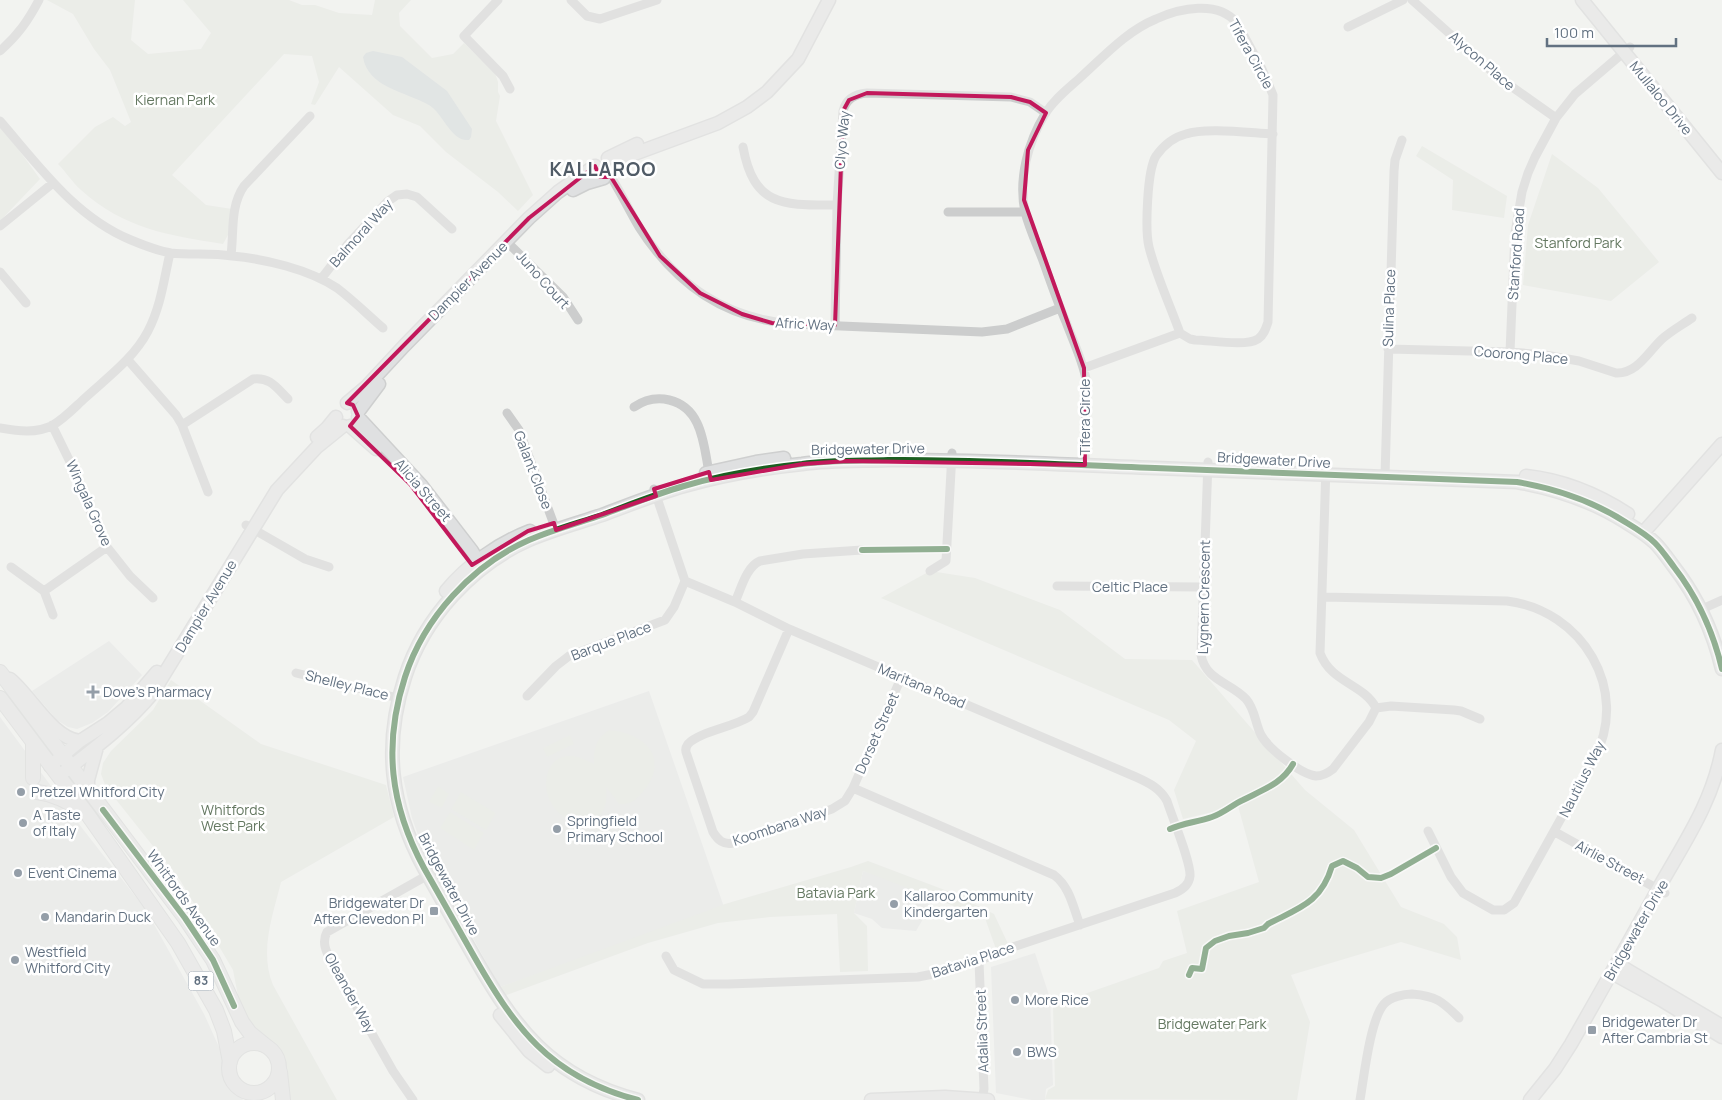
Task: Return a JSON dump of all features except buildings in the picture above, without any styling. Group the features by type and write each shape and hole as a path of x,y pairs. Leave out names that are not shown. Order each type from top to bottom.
{"main road":[{"name":"Whitfords Avenue","path":"0,672 185,918 213,960 242,1022 250,1033 266,1046"},
{"name":"83","path":"0,698 88,815 178,943 197,974 220,1020 230,1062 229,1070 231,1077 234,1083 252,1100"},
{"path":"32,741 33,778"},
{"path":"36,792 60,798 88,815"},
{"path":"230,1062 237,1050 243,1046 251,1043 266,1046"},
{"name":"83","path":"266,1046 275,1054 279,1066 283,1100"},
{"path":"241,1089 252,1093 266,1090 276,1080 279,1066"}],"street":[{"path":"0,51 19,32 39,0"},
{"path":"498,0 464,36 504,76 510,89"},
{"path":"571,0 588,16 600,19 657,0"},
{"path":"608,158 614,162 610,175 596,173 595,166 600,159 608,158 644,141 715,116 748,97 764,84 786,61 804,33 821,0"},
{"name":"Dampier Avenue","path":"349,420 338,408 342,404 347,404 366,387 404,346 510,244 570,192 587,183 610,175 634,154 718,123 747,107 767,92 798,59 829,0"},
{"path":"1348,27 1403,0"},
{"name":"Alycon Place","path":"1412,0 1498,78 1556,118"},
{"name":"Mullaloo Drive","path":"1582,0 1627,49 1722,162"},
{"name":"Mullaloo Drive","path":"1592,0 1722,173"},
{"name":"Tifera Circle","path":"1084,368 1180,333 1194,340 1248,342 1257,339 1264,332 1268,322 1273,95 1262,69 1237,23 1224,12 1211,8 1172,13 1136,28 1068,88 1046,113 1028,150 1023,185 1025,212 1084,368 1087,391 1085,462"},
{"name":"Stanford Road","path":"1510,352 1515,233 1522,192 1535,157 1556,118 1575,94 1627,49"},
{"name":"Clyo Way","path":"835,325 837,205 844,105 853,96 867,93 1012,97 1030,102 1046,113"},
{"path":"231,256 234,212 238,196 244,186 310,116"},
{"path":"0,121 53,183 75,205 102,226 131,240 170,253 231,256 281,265 322,279 338,289 383,328"},
{"path":"1180,333 1149,246 1150,175 1155,157 1169,142 1186,133 1206,131 1273,134"},
{"name":"Sulina Place","path":"1385,473 1394,171 1395,160 1402,140"},
{"path":"743,147 748,170 757,186 775,200 791,204 837,205"},
{"name":"Dampier Avenue","path":"54,772 66,762 97,747 139,710 152,694 249,527 262,499 284,470 306,446 327,428 349,420 374,389 510,244 529,218 558,192 595,166"},
{"name":"Afric Way","path":"610,175 639,226 660,256 685,283 718,304 772,322 982,332 1007,329 1060,308"},
{"path":"0,226 53,183"},
{"name":"Balmoral Way","path":"322,279 348,244 387,202 397,195 407,194 417,197 452,229"},
{"path":"948,212 1025,212"},
{"name":"Juno Court","path":"510,244 563,297 578,320"},
{"path":"0,428 30,431 52,425 128,360 148,332 158,309 170,253"},
{"path":"0,272 26,303"},
{"name":"Coorong Place","path":"1388,349 1510,352 1564,357 1616,373 1627,373 1662,340 1692,318"},
{"path":"128,360 163,398 182,425 208,492"},
{"path":"182,425 252,379 270,381 288,399"},
{"path":"634,407 652,399 662,398 676,402 689,412 699,428 710,476"},
{"name":"Galant Close","path":"507,413 519,430 555,526"},
{"name":"Alicia Street","path":"349,420 410,484 478,566"},
{"name":"Wingala Grove","path":"52,425 74,470 107,547 130,576 153,598"},
{"path":"1648,533 1722,444"},
{"path":"1648,533 1722,454"},
{"path":"930,571 946,561 952,457"},
{"name":"Bridgewater Drive","path":"610,1100 563,1077 529,1052 493,1005 425,877 404,824 393,775 394,697 402,660 426,618 450,587 478,566 555,526 655,492 685,486 710,476 803,464 847,461 952,457 1385,473 1517,482 1571,495 1591,503 1648,533 1679,559 1701,591 1722,669"},
{"name":"Lygnern Crescent","path":"1208,466 1201,655 1206,669 1211,675 1246,699 1250,704 1258,727 1266,742 1273,749 1298,768 1316,776 1328,773 1334,769 1369,722 1376,708"},
{"path":"1326,471 1320,653 1322,660 1332,673 1369,698 1376,708 1391,706 1454,710 1461,711 1480,720"},
{"path":"655,492 685,582"},
{"path":"249,527 305,559 329,567"},
{"name":"Dampier Avenue","path":"66,762 80,741 108,723 127,707 149,683 249,527"},
{"path":"44,591 107,547"},
{"path":"735,602 755,563 803,554 862,550"},
{"path":"11,567 44,591 53,615"},
{"name":"Maritana Road","path":"685,582 735,602 789,629 901,678 1136,777 1153,786 1164,795 1167,801 1187,860 1190,875 1188,881"},
{"name":"Barque Place","path":"527,696 556,666 569,656 665,620 674,607 685,582"},
{"name":"Celtic Place","path":"1057,586 1203,587"},
{"name":"Nautilus Way","path":"1323,597 1517,602 1546,612 1568,626 1586,647 1596,663 1604,689 1607,716 1599,750 1514,903 1504,910 1498,911 1462,893 1428,832"},
{"path":"1705,607 1722,600"},
{"name":"Bridgewater Drive","path":"1705,607 1722,639"},
{"name":"Koombana Way","path":"789,629 749,718 700,737 686,748 713,832 720,842 733,843 837,807 845,801 853,788"},
{"path":"0,672 25,693 52,727 73,740 80,741"},
{"name":"Shelley Place","path":"296,673 394,697"},
{"name":"Dorset Street","path":"853,788 901,678"},
{"path":"88,790 88,780 97,747"},
{"name":"Bridgewater Drive","path":"1540,1100 1567,1066 1662,891 1708,817 1721,777 1722,750"},
{"path":"853,788 1054,875 1068,890 1080,925"},
{"name":"Airlie Street","path":"1555,832 1662,891"},
{"name":"Bridgewater Drive","path":"425,877 506,1010 538,1048 576,1075 622,1096 638,1100"},
{"name":"Oleander Way","path":"413,1100 393,1071 332,963 324,942 324,936 327,932 425,877"},
{"name":"Batavia Place","path":"666,956 674,970 703,984 918,977 979,961 1004,950 1181,890 1188,881"},
{"name":"Adalia Street","path":"979,961 984,1100"},
{"path":"1618,970 1706,1015 1722,1026"},
{"path":"1618,970 1663,1001 1722,1037"},
{"name":"Bridgewater Drive","path":"1530,1100 1555,1069 1618,970"},
{"path":"1360,1100 1375,1018 1385,1002 1405,994 1428,995 1444,1003 1459,1018"},
{"path":"871,1100 945,1097 984,1100"}],"highlighted area":[{"path":"867,93 1011,97 1030,102 1046,113 1028,150 1024,200 1084,368 1085,465 847,461 803,464 711,480 709,472 654,489 656,496 556,530 554,523 528,531 472,565 410,484 350,426 358,416 353,405 347,403 529,218 595,166 600,177 611,177 660,256 700,293 742,314 772,323 835,325 843,111 849,100"}],"shaded area":[{"path":"373,51 402,57 447,91 472,129 469,140 463,139 452,132 439,114 429,105 390,88 372,76 366,67 363,57 366,53"},
{"path":"109,641 142,675 108,712 92,723 77,729 68,727 57,720 32,691"},
{"name":"Springfield Primary School","path":"649,691 724,907 500,987 422,846 412,818 403,777"},
{"path":"0,717 82,828 146,910 204,1014 243,1100 0,1100"},
{"name":"Kallaroo Community Kindergarten","path":"863,871 937,895 916,931 882,928 872,919 854,913"},
{"path":"1035,953 1050,998 1053,1085 1046,1089 1045,1100 1032,1100 996,1093 991,967"}],"green space":[{"name":"Kiernan Park","path":"47,0 135,0 131,40 148,54 201,49 211,33 183,0 289,0 302,5 315,5 339,13 372,15 375,0 411,0 399,13 400,26 432,58 453,54 464,43 495,73 500,96 496,121 533,195 518,211 498,192 446,152 420,126 393,115 339,67 315,105 311,104 319,82 312,56 284,54 172,175 206,205 232,209 228,235 223,244 165,233 130,222 97,203 78,187 58,164 95,127 113,117 125,126 131,122 110,70 94,49 73,14"},
{"path":"0,124 40,179 0,221"},
{"path":"1422,146 1507,196 1504,218 1452,210 1453,180 1416,156"},
{"name":"Stanford Park","path":"1552,154 1598,188 1659,262 1611,301 1523,285 1528,225"},
{"name":"Bridgewater Park","path":"930,571 975,578 1060,610 1125,659 1192,660 1305,790 1354,830 1401,907 1444,924 1457,937 1461,960 1401,942 1291,975 1310,1022 1297,1100 1045,1099 1048,1090 1055,1086 1053,1005 1159,968 1163,961 1187,953 1177,911 1259,882 1238,806 1183,819 1174,790 1196,741 1169,720 881,598"},
{"name":"Whitfords West Park","path":"171,680 261,744 386,785 394,817 281,882 271,920 267,959 273,985 337,1100 285,1100 283,1059 273,1043 258,1033 241,1011 233,970 180,880 106,787 101,774 103,763 111,751 153,710"},
{"path":"609,730 634,736 651,750 654,759 654,770 650,781 637,798 626,804 619,804 606,787 605,804 600,816 590,822 567,819 557,811 549,799 546,785 549,769 555,761 565,756 579,757 594,764 596,744"},
{"path":"570,735 574,744 547,757 543,748"},
{"path":"438,786 449,794 442,808 429,802"},
{"path":"461,792 496,813 486,830 451,809"},
{"path":"450,812 484,833 474,850 440,828"},
{"name":"Batavia Park","path":"868,861 950,892 994,914 1010,948 997,952 985,918 863,871 854,913 867,926 868,971 840,972 837,914 770,917 718,923 648,943 501,997 500,987 725,904"}],"cycle path":[{"path":"638,1100 607,1090 580,1078 557,1063 519,1025 487,978 424,868 404,821 397,798 392,751 398,702 413,655 424,634 453,596 470,579 508,551 538,536 663,492 698,482 758,470 823,462 888,460 988,461 1517,482 1546,488 1588,502 1614,515 1652,540 1683,579 1704,615 1722,669"},
{"path":"862,550 947,549"},
{"path":"1170,829 1207,819 1220,813 1277,782 1293,764"},
{"path":"103,810 185,918 213,960 234,1006"},
{"path":"1189,975 1192,968 1202,969 1206,948 1215,941 1264,928 1268,924 1308,903 1322,888 1332,866 1343,861 1357,868 1368,877 1381,878 1436,848"}],"place":[{"name":"Dove's Pharmacy","path":"93,692"},
{"name":"Pretzel Whitford City","path":"21,792"},
{"name":"A Taste of Italy","path":"23,823"},
{"name":"Springfield Primary School","path":"557,829"},
{"name":"Event Cinema","path":"18,873"},
{"name":"Kallaroo Community Kindergarten","path":"894,904"},
{"name":"Bridgewater Dr After Clevedon Pl","path":"434,911"},
{"name":"Mandarin Duck","path":"45,917"},
{"name":"Westfield Whitford City","path":"15,960"},
{"name":"More Rice","path":"1015,1000"},
{"name":"Bridgewater Dr After Cambria St","path":"1592,1030"},
{"name":"BWS","path":"1017,1052"}],"district":[{"name":"KALLAROO","path":"603,169"}]}
